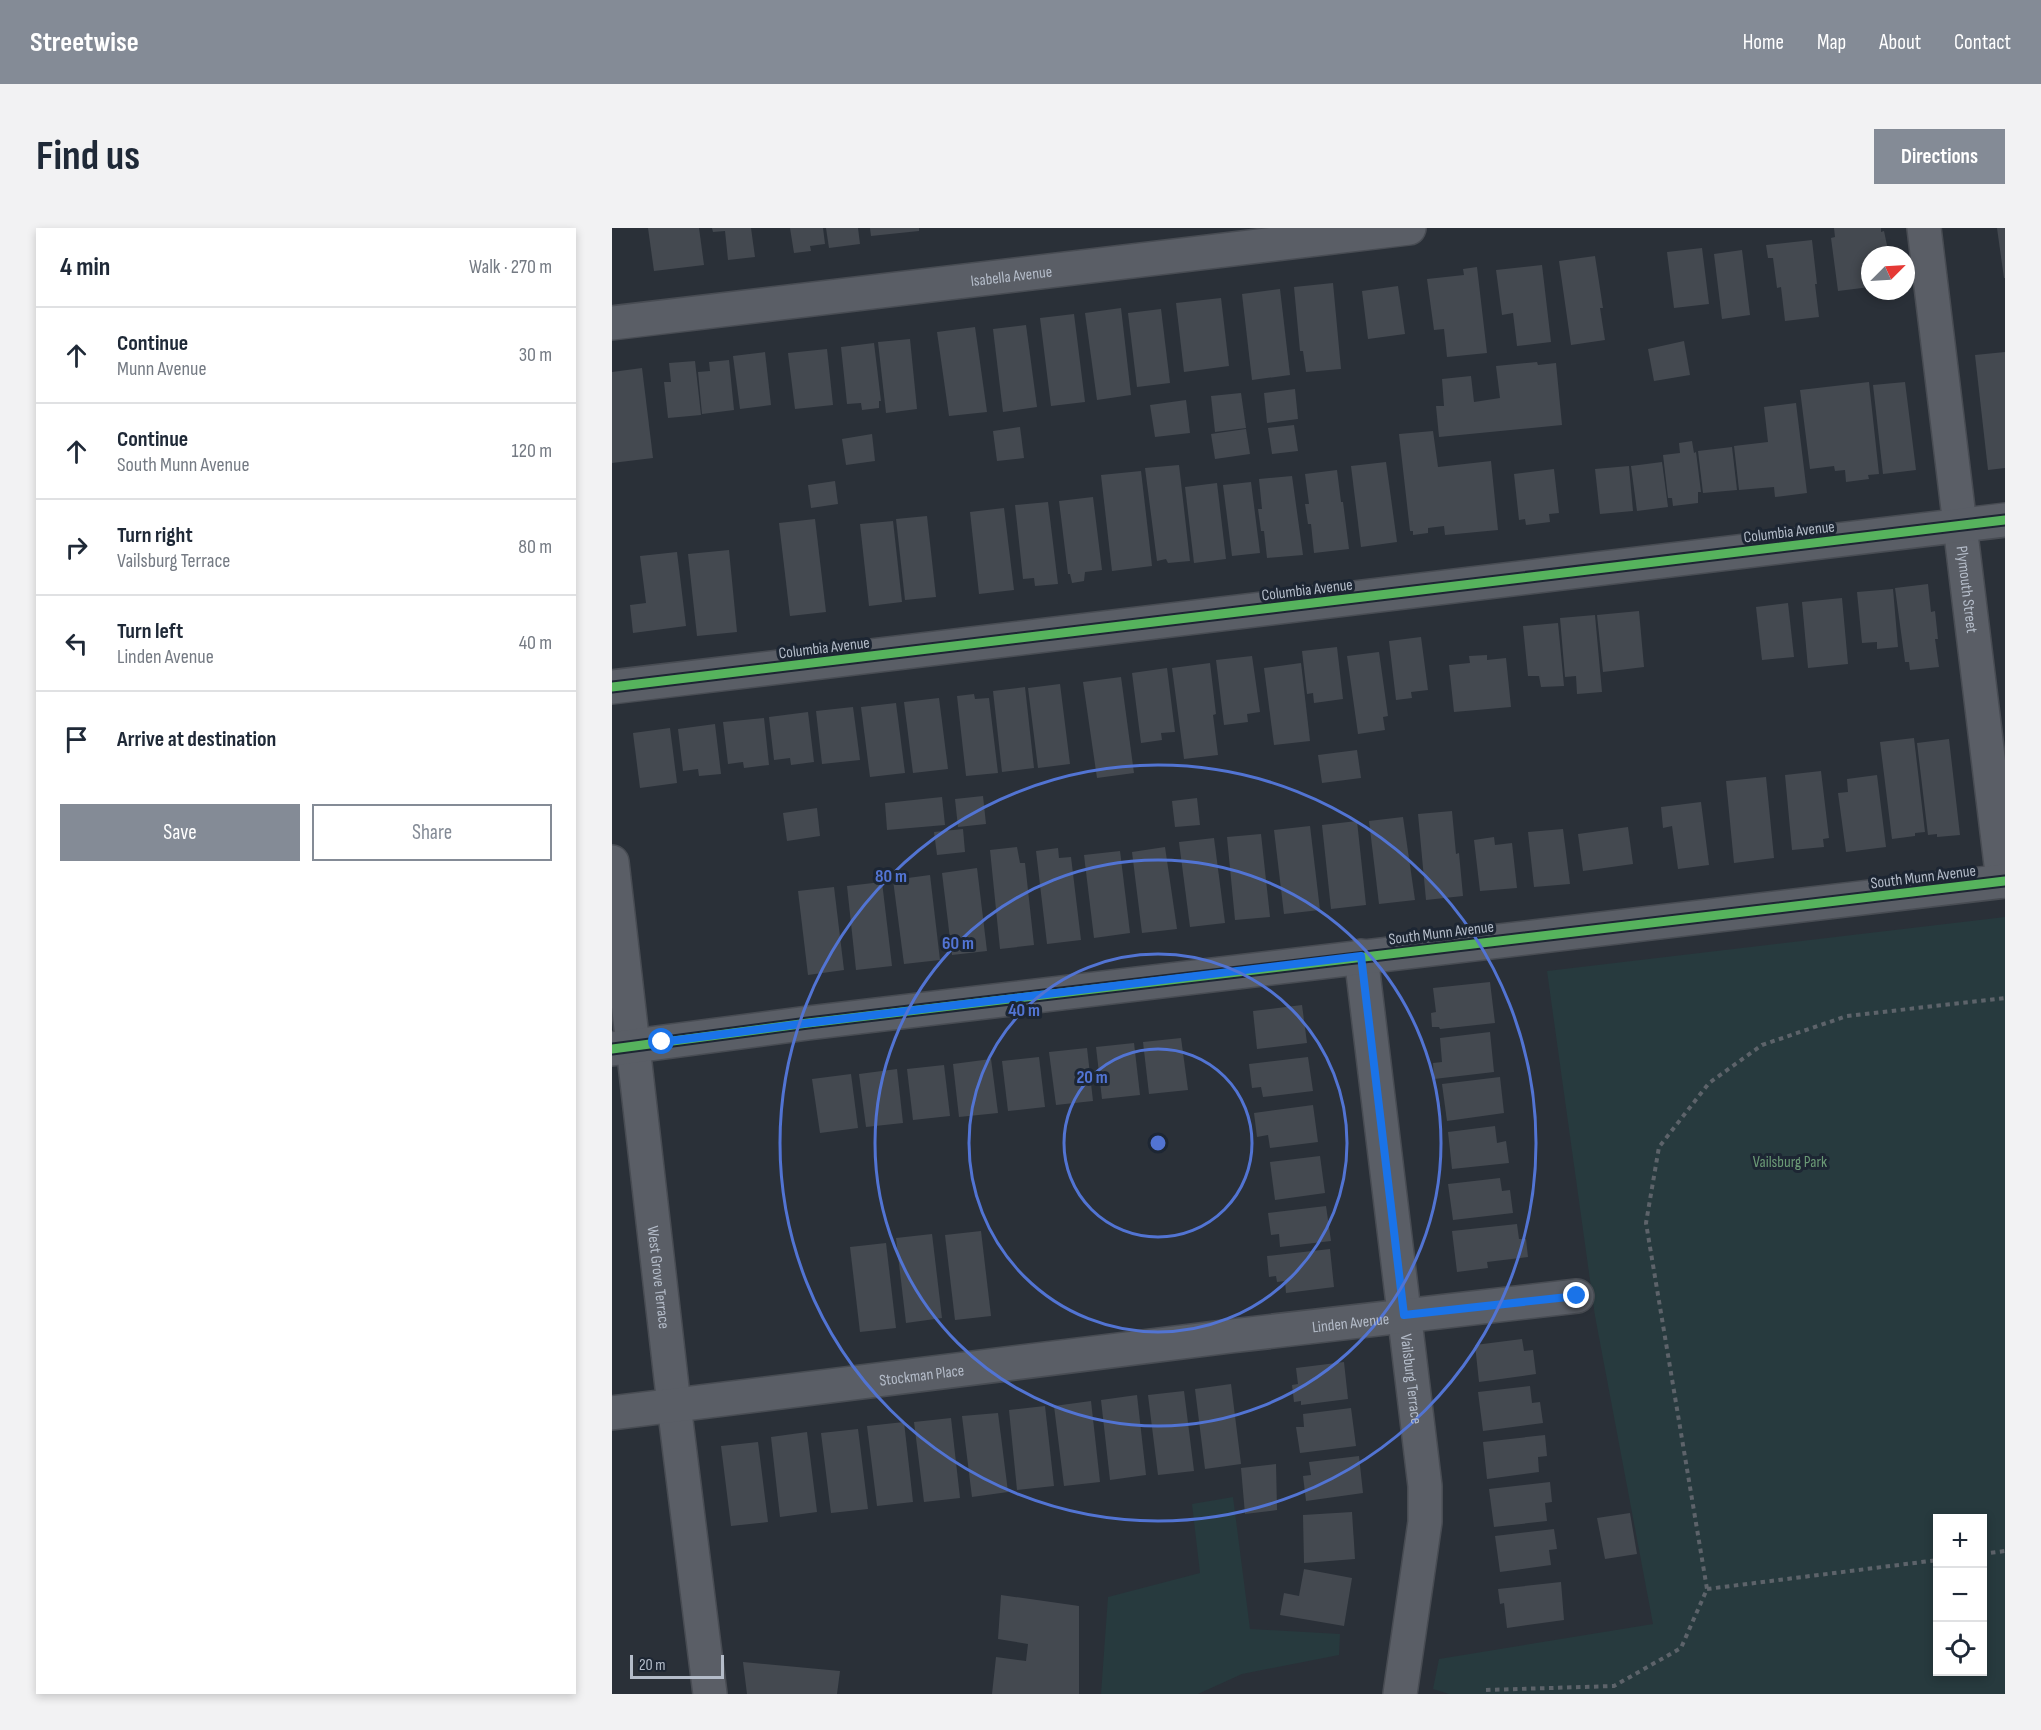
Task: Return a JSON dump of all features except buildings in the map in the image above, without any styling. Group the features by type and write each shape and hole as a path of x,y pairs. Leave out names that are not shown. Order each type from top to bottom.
{"street":[{"name":"Isabella Avenue","path":"612,323 1409,228"},
{"name":"Plymouth Street","path":"1924,228 2004,881"},
{"name":"Columbia Avenue","path":"612,687 2005,520"},
{"name":"West Grove Terrace","path":"612,862 623,1047 674,1405 710,1694"},
{"name":"South Munn Avenue","path":"623,1047 1361,956 2004,881"},
{"name":"Vailsburg Terrace","path":"1361,956 1426,1503 1400,1694"},
{"name":"Linden Avenue","path":"1230,1336 1577,1296"},
{"name":"Stockman Place","path":"612,1413 1230,1336"}],"path":[{"path":"1486,1690 1614,1686 1681,1648 1707,1589 1646,1223 1659,1147 1709,1083 1762,1045 1847,1016 2005,998"},
{"path":"1987,1553 2005,1551"},
{"path":"1707,1589 1933,1561"}],"green space":[{"name":"Vailsburg Park","path":"2005,917 2005,1694 1449,1694 1433,1689 1439,1659 1653,1624 1595,1316 1547,971"},
{"path":"1233,1497 1250,1629 1340,1634 1339,1655 1242,1674 1198,1694 1101,1694 1108,1597 1200,1573 1192,1504"}],"cycle path":[{"path":"612,687 2005,520"},
{"path":"612,1049 808,1023 2005,881"}],"route":[{"path":"662,1042 1361,956 1404,1315 1577,1296"}]}
